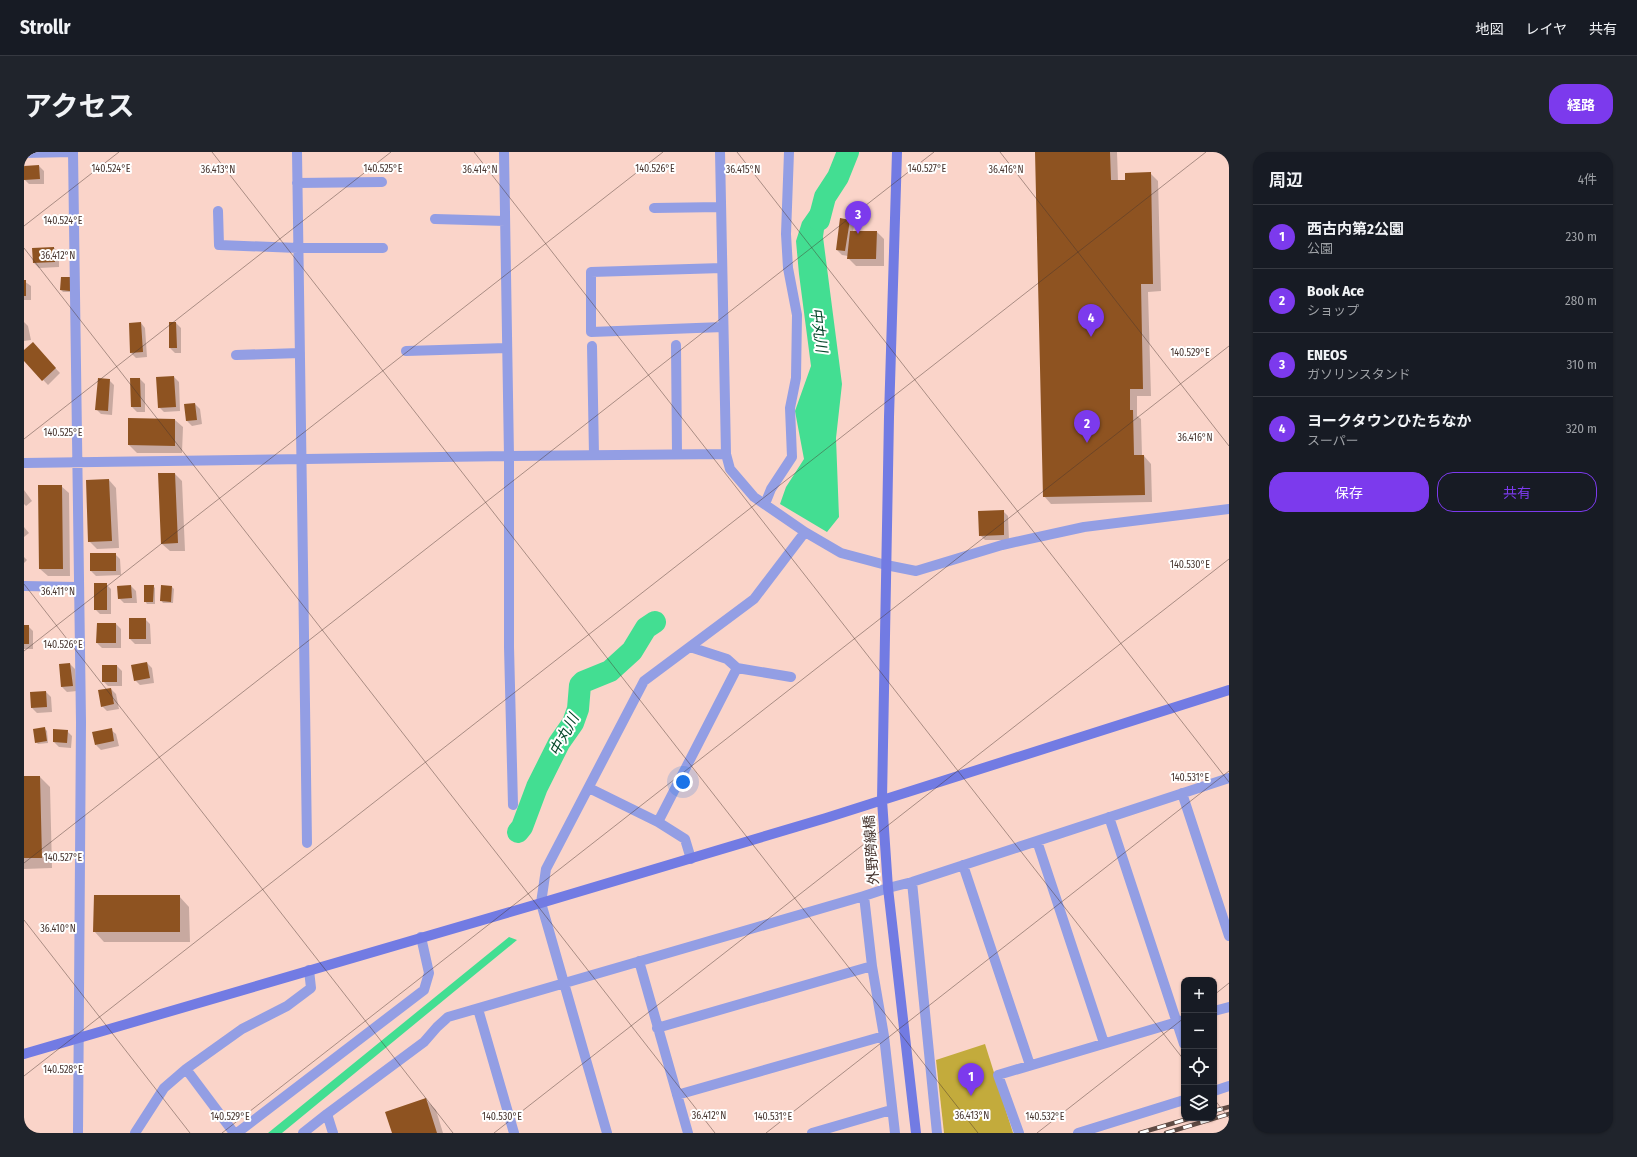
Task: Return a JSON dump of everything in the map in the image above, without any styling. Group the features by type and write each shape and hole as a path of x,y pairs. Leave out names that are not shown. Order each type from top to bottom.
{"street":[{"path":"24,153 73,152 81,722 80,1036 78,1133"},
{"path":"297,152 307,843"},
{"path":"504,152 510,456 509,632 513,806"},
{"path":"720,152 726,454 730,469 754,497 805,532 841,553 916,571 1002,545 1084,527 1229,508"},
{"path":"765,504 771,489 792,457 790,408 796,378 798,315 788,268 786,247 789,152"},
{"name":"外野跨線橋","path":"896,152 889,417 882,800 888,888 916,1133"},
{"path":"297,183 382,182"},
{"path":"654,208 721,207"},
{"path":"218,211 219,245 298,248 383,248"},
{"path":"435,219 505,221"},
{"path":"722,268 591,272 591,332 723,327"},
{"path":"676,345 677,454"},
{"path":"592,346 594,455"},
{"path":"406,351 507,348"},
{"path":"236,355 300,353"},
{"path":"24,463 301,458 726,454"},
{"path":"607,1133 541,903 546,869 644,681 754,600 805,532"},
{"path":"24,586 78,587"},
{"path":"690,647 727,659 737,668 791,678"},
{"path":"658,822 737,668"},
{"path":"24,1054 80,1036 691,859 1229,690"},
{"path":"304,1133 327,1114 424,1042 448,1017 912,882 1229,778"},
{"path":"589,788 658,822 685,839 691,859"},
{"path":"1182,793 1229,936"},
{"path":"1019,1133 998,1075 1180,1021 1109,817"},
{"path":"1037,841 1104,1044"},
{"path":"963,865 1030,1065"},
{"path":"912,882 921,960 925,1020 937,1133"},
{"path":"864,896 872,966 884,1036 895,1133"},
{"path":"186,1069 236,1133 424,990 429,973 421,937"},
{"path":"639,962 688,1133"},
{"path":"657,1028 872,966"},
{"path":"135,1133 164,1088 186,1069 242,1029 287,1006 311,988 309,970"},
{"path":"1217,1010 1229,1007"},
{"path":"478,1009 514,1133"},
{"path":"677,1095 884,1036"},
{"path":"1217,1090 1229,1086"},
{"path":"1078,1133 1181,1101"},
{"path":"812,1133 892,1110"},
{"path":"327,1114 333,1133"}],"shaded area":[{"path":"985,1044 1013,1133 944,1133 936,1060"}],"water":[{"path":"829,192 823,237 842,384 836,438 839,517 827,532 780,504 786,487 804,459 795,411 811,366 796,241 802,222 816,202"},
{"path":"509,937 517,940 282,1133 268,1133"}],"building":[{"path":"1035,152 1110,152 1111,180 1125,180 1125,173 1151,172 1153,284 1141,284 1143,389 1130,389 1130,410 1133,410 1134,455 1144,455 1145,495 1043,497"},
{"path":"39,165 40,179 24,180 24,166"},
{"path":"840,218 850,220 845,251 836,250"},
{"path":"850,231 877,231 876,259 847,259"},
{"path":"54,247 55,262 33,263 32,248"},
{"path":"61,277 70,277 70,291 60,290"},
{"path":"24,280 26,280 26,296 24,296"},
{"path":"141,322 143,352 130,353 129,323"},
{"path":"169,322 176,322 177,348 169,348"},
{"path":"33,342 56,368 42,381 24,361 24,350"},
{"path":"174,376 176,407 158,408 156,377"},
{"path":"98,378 110,379 108,411 95,410"},
{"path":"130,378 140,378 141,407 131,407"},
{"path":"195,403 197,420 186,421 184,404"},
{"path":"128,418 175,419 175,446 128,445"},
{"path":"158,473 175,473 178,543 161,544"},
{"path":"109,479 112,541 88,542 86,480"},
{"path":"38,485 62,485 63,569 39,569"},
{"path":"1004,510 1004,535 979,536 978,511"},
{"path":"90,553 116,553 116,571 90,571"},
{"path":"94,583 107,583 107,610 94,610"},
{"path":"131,585 132,598 118,599 117,586"},
{"path":"144,585 154,585 153,602 144,602"},
{"path":"161,585 172,586 171,602 160,601"},
{"path":"129,618 146,618 146,639 129,639"},
{"path":"97,623 116,623 116,643 96,643"},
{"path":"24,625 29,625 29,644 24,644"},
{"path":"147,662 150,678 134,681 131,665"},
{"path":"70,663 73,686 61,687 59,664"},
{"path":"102,665 117,665 117,682 102,682"},
{"path":"111,688 114,704 101,707 98,690"},
{"path":"46,691 47,707 31,708 30,692"},
{"path":"45,727 47,741 35,743 33,729"},
{"path":"112,728 114,741 95,745 92,732"},
{"path":"53,729 68,730 67,743 53,742"},
{"path":"24,776 40,776 42,858 24,858"},
{"path":"94,895 180,895 180,932 93,932"},
{"path":"426,1098 437,1133 392,1133 385,1112"}],"waterway":[{"name":"中丸川","path":"819,220 825,197 838,177 848,152"},
{"name":"中丸川","path":"518,832 522,827 537,787 559,743 573,723 578,709 580,685 583,682 610,671 632,651 646,628 655,622"}],"railway":[{"path":"1217,1110 1229,1107"},
{"path":"1166,1133 1229,1114"},
{"path":"1140,1133 1181,1121"}],"place":[{"name":"ENEOS","path":"858,234"},
{"name":"ヨークタウンひたちなか","path":"1091,337"},
{"name":"Book Ace","path":"1087,443"},
{"name":"西古内第2公園","path":"971,1096"}]}
